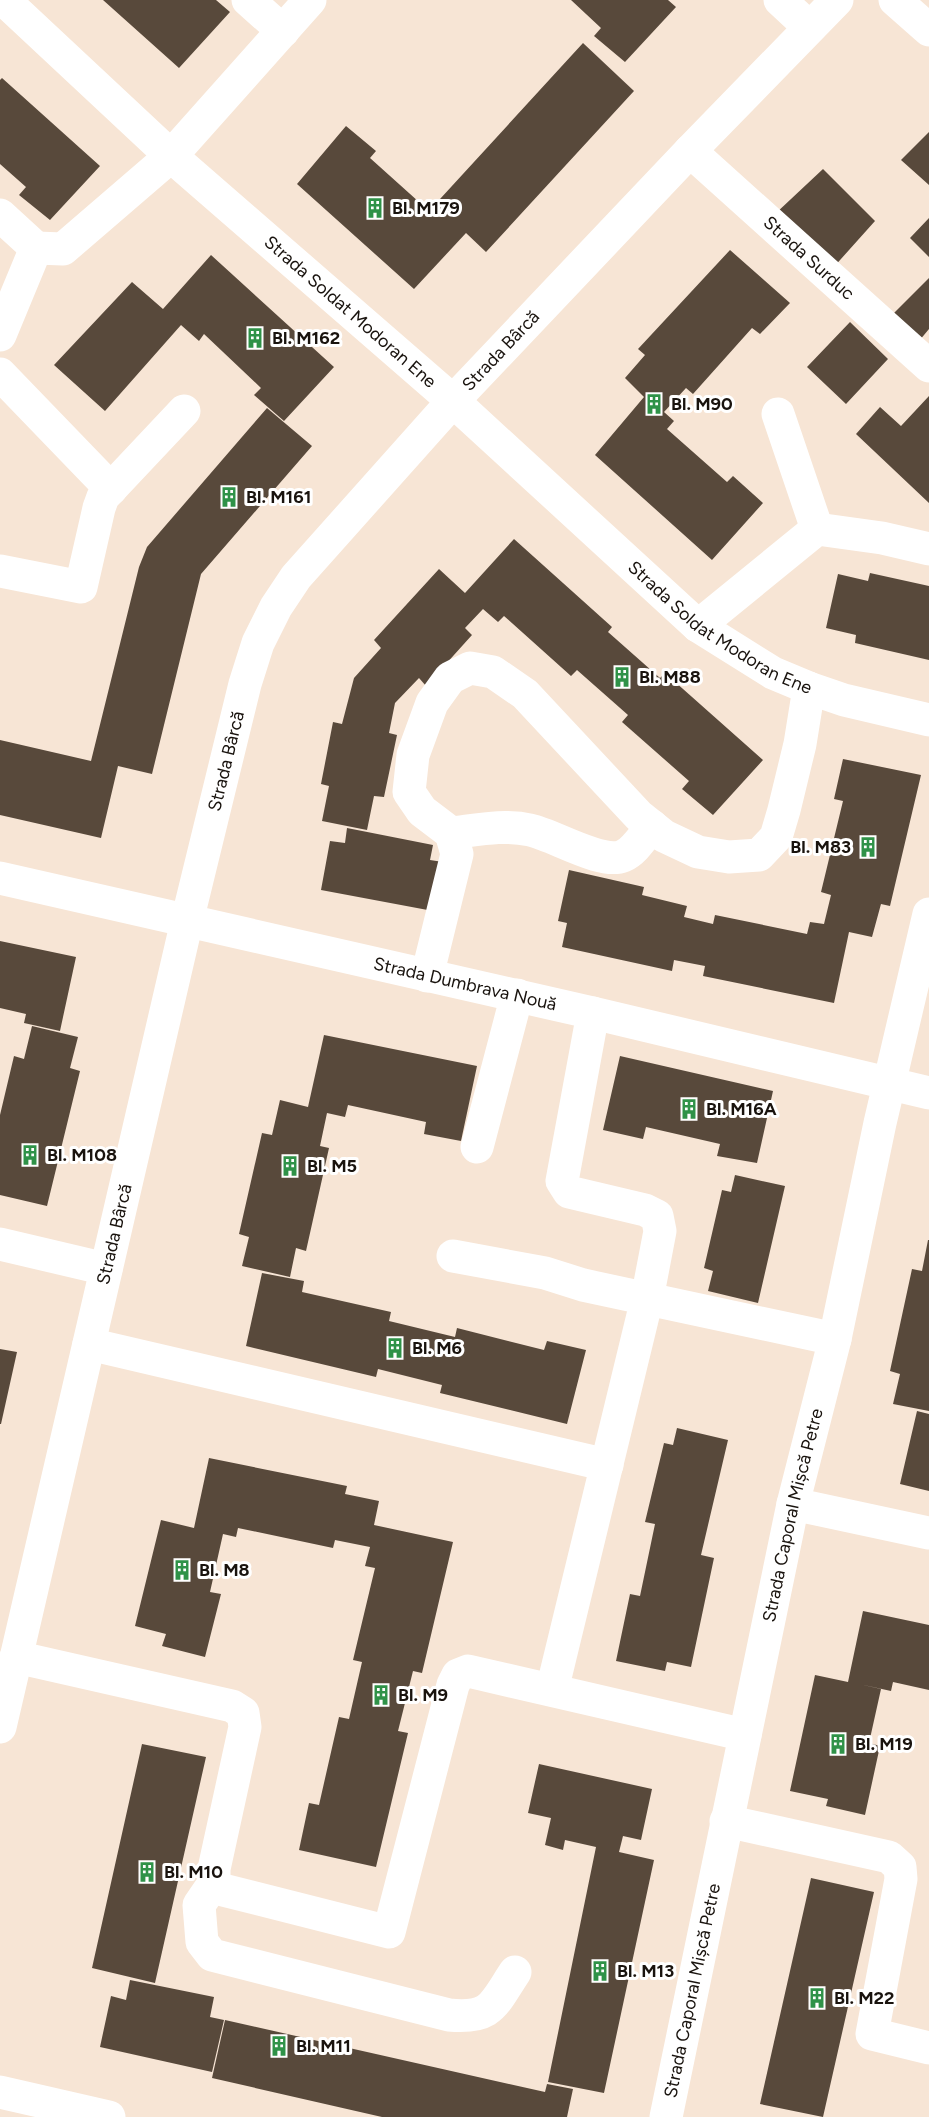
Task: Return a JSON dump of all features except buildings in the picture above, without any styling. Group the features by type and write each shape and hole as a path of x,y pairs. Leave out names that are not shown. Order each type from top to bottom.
{"street":[{"name":"Strada Soldat Modoran Ene","path":"4,0 171,156 453,401 698,626 773,674 844,700 929,720"},
{"path":"248,0 283,31"},
{"path":"0,215 36,248 63,249 171,156 310,0"},
{"path":"780,0 809,27"},
{"name":"Strada Bârcă","path":"0,1727 187,921 244,684 258,643 276,607 296,577 453,401 837,0"},
{"path":"895,0 929,30"},
{"name":"Strada Surduc","path":"690,152 929,366"},
{"path":"0,335 36,248"},
{"path":"0,374 111,489"},
{"path":"0,571 81,587 103,497 184,411"},
{"path":"778,414 817,529"},
{"path":"698,626 817,529 882,538 929,549"},
{"path":"427,976 457,854 451,833 422,812 409,792 413,754 432,703 450,678 470,668 493,672 525,694 639,816 664,836 698,852 729,857 759,855 776,837 800,744 809,688"},
{"path":"451,833 502,827 530,830 607,857 623,856 652,826"},
{"name":"Strada Dumbrava Nouă","path":"0,878 517,995 929,1093"},
{"name":"Strada Caporal Mișcă Petre","path":"666,2117 794,1504 835,1340 889,1083 929,914"},
{"path":"477,1147 517,995"},
{"path":"552,1690 647,1299 660,1232 657,1216 645,1210 568,1192 562,1181 593,1013"},
{"path":"0,1244 106,1269"},
{"path":"453,1256 545,1273 584,1285 835,1340"},
{"path":"89,1344 607,1465"},
{"path":"794,1504 929,1533"},
{"path":"16,1657 232,1706 243,1713 245,1727 214,1869 214,1883 199,1905 202,1942 212,1955 449,2015 471,2017 490,2008 515,1972"},
{"path":"214,1883 223,1890 389,1932 453,1685 458,1675 468,1671 745,1735"},
{"path":"726,1821 889,1857 900,1867 901,1878 872,2034 929,2048"},
{"path":"0,2092 45,2110 109,2117"}],"place":[{"name":"Bl. M179","path":"375,208"},
{"name":"Bl. M162","path":"255,338"},
{"name":"Bl. M90","path":"654,404"},
{"name":"Bl. M161","path":"229,497"},
{"name":"Bl. M88","path":"622,677"},
{"name":"Bl. M83","path":"868,847"},
{"name":"Bl. M16A","path":"689,1109"},
{"name":"Bl. M108","path":"30,1155"},
{"name":"Bl. M5","path":"290,1166"},
{"name":"Bl. M6","path":"395,1348"},
{"name":"Bl. M8","path":"182,1570"},
{"name":"Bl. M9","path":"381,1695"},
{"name":"Bl. M19","path":"838,1744"},
{"name":"Bl. M10","path":"147,1872"},
{"name":"Bl. M13","path":"600,1971"},
{"name":"Bl. M22","path":"817,1998"},
{"name":"Bl. M11","path":"279,2046"}]}
